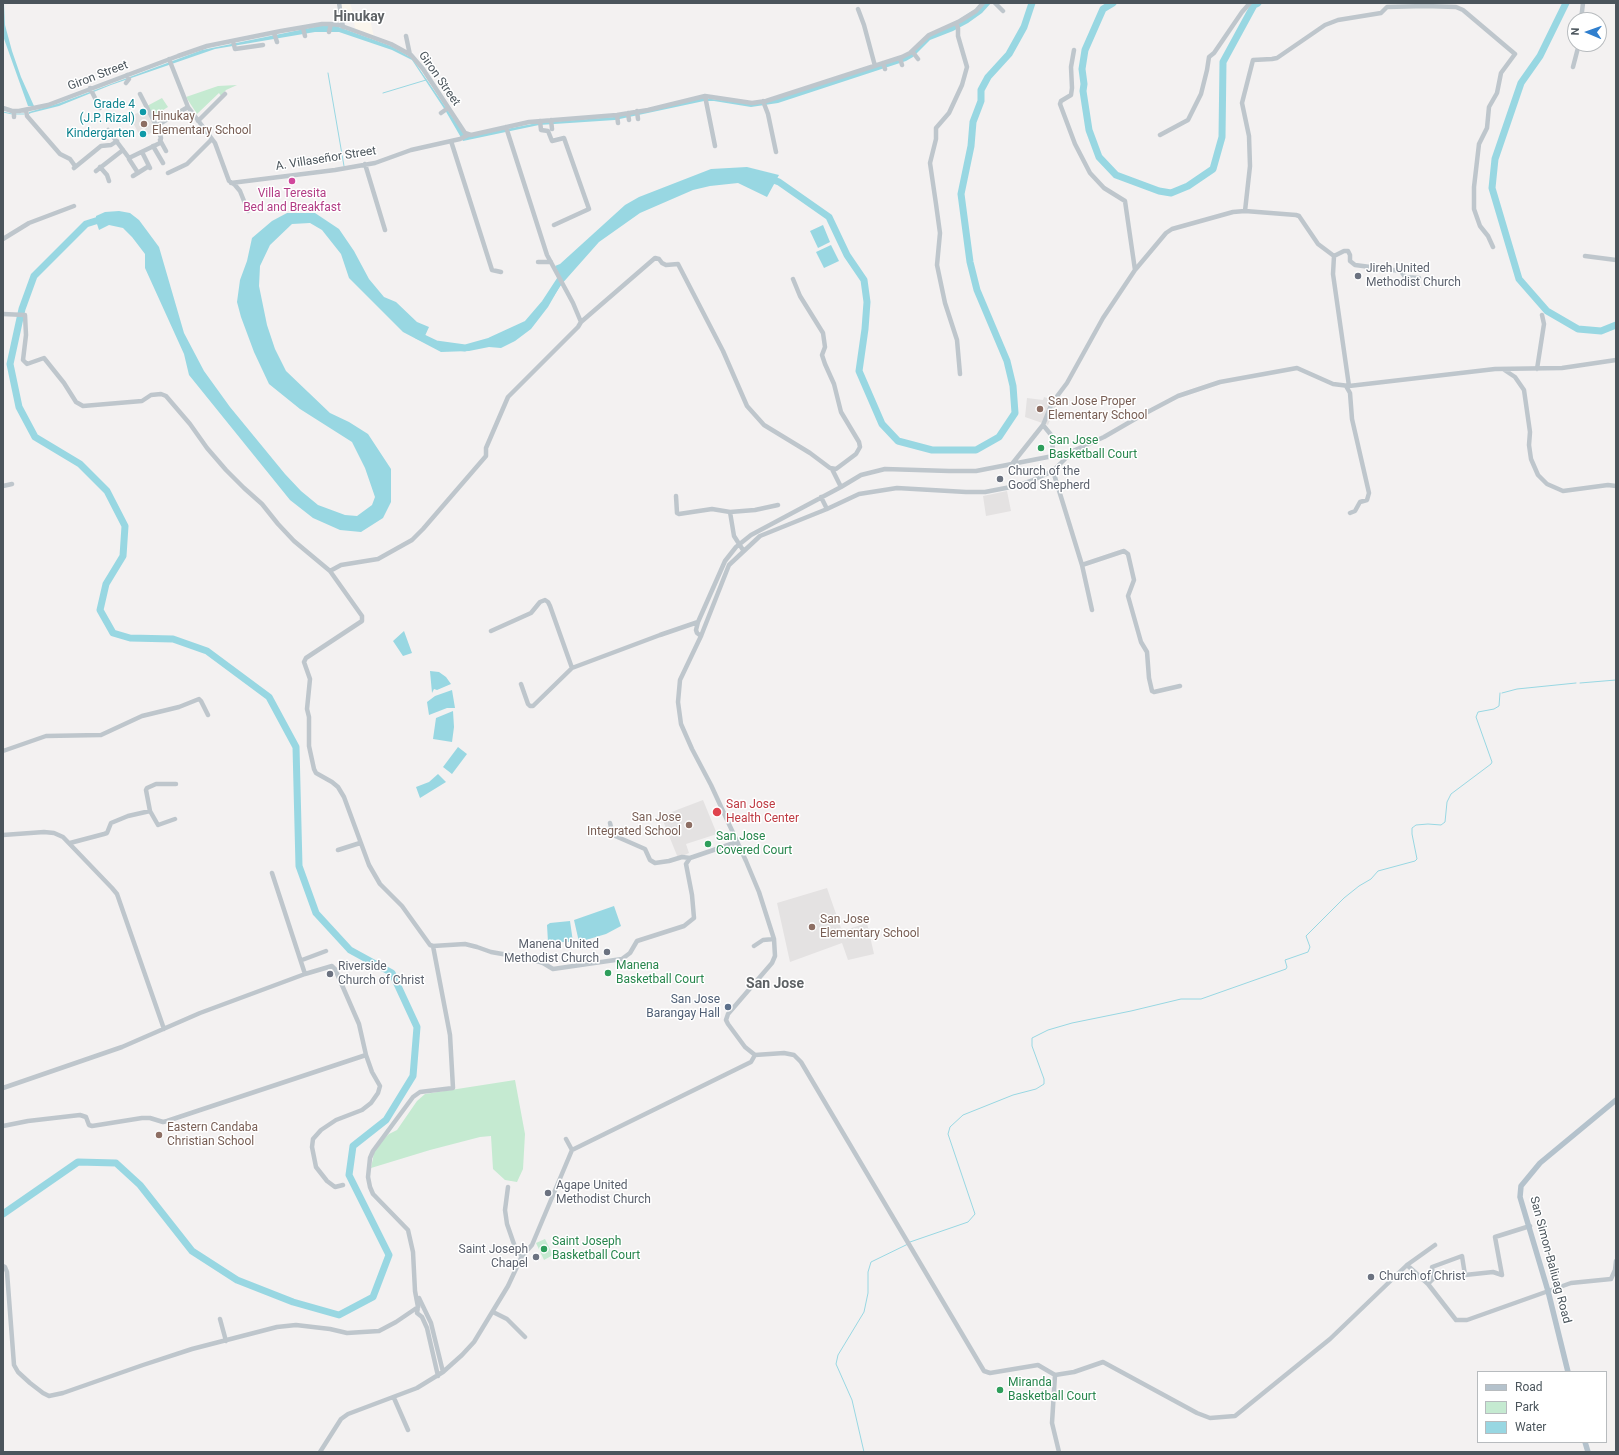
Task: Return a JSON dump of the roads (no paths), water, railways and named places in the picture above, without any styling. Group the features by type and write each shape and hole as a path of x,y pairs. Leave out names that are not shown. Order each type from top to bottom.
{"main road":[{"name":"San Simon-Baliuag Road","path":"1568,1371 1548,1291 1530,1226 1520,1197 1521,1186 1540,1163 1616,1100"}],"street":[{"path":"339,3 344,27"},
{"path":"995,3 1003,11"},
{"path":"1160,135 1188,120 1201,94 1209,57 1214,53 1242,12 1250,3"},
{"path":"464,137 551,121 568,122 628,116 690,103 705,98 747,104 763,103 875,66 884,66 916,52 929,35 957,25 975,14 982,7"},
{"path":"1245,211 1250,166 1248,136 1242,103 1253,60 1277,58 1325,25 1338,20 1381,13 1387,7 1456,7 1464,10 1515,54 1501,73 1497,92 1489,108 1487,128 1479,144 1478,151 1474,187 1474,209 1480,226 1488,236 1492,247"},
{"path":"858,8 875,66"},
{"path":"329,32 331,25"},
{"name":"Giron Street","path":"14,111 28,112 91,91 170,62 207,46 276,37 331,25 344,27 352,33 410,55 423,69 445,110 464,132 464,137"},
{"path":"957,25 958,36 967,67 962,85 949,113 936,128 936,139 930,163 940,233 938,272 945,303 957,340 960,374"},
{"path":"406,36 410,55"},
{"path":"233,43 235,49 264,45"},
{"path":"1074,50 1071,67 1071,95 1061,101 1060,104 1075,144 1090,173 1104,188 1124,201 1135,270"},
{"path":"1573,67 1577,52"},
{"path":"900,59 902,65"},
{"path":"170,62 188,107 215,143 231,183 240,191 248,211"},
{"path":"91,91 100,108"},
{"path":"140,94 156,126 161,138 160,140 166,151"},
{"path":"198,121 225,94"},
{"path":"705,98 715,146"},
{"path":"763,103 768,114 776,152"},
{"path":"156,126 188,107"},
{"path":"3,108 14,111 14,117"},
{"path":"28,112 60,154 70,159 75,167 101,146 111,145 117,142"},
{"path":"617,116 618,123"},
{"path":"551,121 552,129"},
{"path":"540,123 541,130 548,131 552,141 564,138 589,209 554,225"},
{"path":"507,129 552,264 573,303 581,322"},
{"path":"108,130 129,158 160,142 160,140"},
{"name":"A. Villaseñor Street","path":"231,183 335,170 374,163 411,150 464,137"},
{"path":"168,173 187,164 212,139"},
{"path":"451,141 492,270 501,272"},
{"path":"153,146 163,163"},
{"path":"109,181 107,175 98,169 123,150"},
{"path":"133,176 150,167 142,152"},
{"path":"129,159 138,173"},
{"path":"365,164 385,230"},
{"path":"3,239 29,223 74,206"},
{"path":"1012,464 1043,425 1052,402 1067,383 1103,318 1135,270 1172,229 1233,212 1280,212 1298,216 1318,244 1334,256"},
{"path":"1334,256 1344,251 1348,251 1350,261 1355,265 1401,271 1405,277 1419,278"},
{"path":"1334,256 1333,274 1350,393 1352,419 1369,493 1367,500 1360,502 1355,511 1350,513"},
{"path":"1585,256 1616,260"},
{"path":"330,571 341,565 378,559 412,540 486,456 486,448 508,397 578,327 581,322 655,258 659,259 666,265 678,264 723,351 747,406 764,425 810,453 832,469 841,487"},
{"path":"538,262 552,264"},
{"path":"793,280 800,296 823,333 825,347 822,355 834,384 841,412 859,442 860,447 856,454 836,469 832,469"},
{"path":"3,314 25,315 26,335 23,360 27,364 44,358 76,402 83,406 142,401 151,395 161,394 166,396 226,470 262,504 294,541 330,571 362,616 362,621 306,658 304,662 310,679 307,709 309,717 309,746 316,773 338,787 344,797 369,865 380,884 402,906 427,943 434,946 465,944 491,952 531,959 543,963 553,969 622,959 630,953 637,941 684,926 694,918 692,896 686,864 690,858"},
{"path":"1537,369 1544,324 1542,316"},
{"path":"700,636 696,630 698,622 725,561 739,544 751,535 861,475 885,469 976,471 1053,456 1068,455 1178,396 1220,382 1297,368 1333,384 1348,386 1504,369 1562,368 1616,360"},
{"path":"1504,369 1515,377 1524,390 1530,432 1529,445 1531,459 1538,475 1547,484 1563,491 1608,485 1616,486"},
{"path":"1043,425 1052,436 1053,456"},
{"path":"1068,455 1065,460 1053,471 1016,486 985,492 897,488 860,494 760,536 743,550 729,565 680,680 678,702 681,724 759,892 774,939 775,956 772,963 734,1006 728,1014 726,1020 745,1047 755,1055 794,1055 801,1062 984,1371 990,1373 1038,1365 1055,1376 1074,1372 1103,1362 1197,1413 1210,1418 1235,1416 1330,1339 1407,1265 1435,1245"},
{"path":"1053,471 1082,565 1092,610"},
{"path":"3,486 12,484"},
{"path":"676,496 678,514 712,509 730,512 755,510 778,505"},
{"path":"821,497 826,509"},
{"path":"730,512 734,536 743,550"},
{"path":"1082,565 1124,551 1128,554 1134,580 1128,596 1141,642 1147,652 1149,678 1152,691 1154,692 1180,686"},
{"path":"491,631 531,613 540,602 545,600 548,602 572,668"},
{"path":"521,684 528,704 533,706 572,668 698,622"},
{"path":"3,751 46,736 101,735 142,716 179,707 199,699 201,700 208,715"},
{"path":"175,819 157,825 150,811 146,790 147,788 156,784 176,784"},
{"path":"70,843 107,833 111,823 128,816 150,811"},
{"path":"610,822 614,834 645,849 652,862 669,862 682,857 690,858 737,842"},
{"path":"3,835 44,832 54,833 62,837 70,843 117,894 164,1029"},
{"path":"338,850 360,843"},
{"path":"272,873 302,960 305,974"},
{"path":"754,946 763,940 774,939"},
{"path":"434,946 450,1035 453,1088 420,1092 413,1097 373,1151 370,1158 368,1177 373,1194 408,1230 413,1252 415,1291 418,1307 417,1314 422,1317 427,1328 438,1376"},
{"path":"302,960 326,951"},
{"path":"3,1088 122,1047 200,1013 329,966 335,968 359,1024 366,1055 372,1072 380,1086 378,1094 371,1103 362,1110 336,1120 321,1130 313,1139 314,1163 325,1179 336,1187 343,1184"},
{"path":"3,1126 32,1120 80,1115 86,1117 88,1126 142,1118 150,1118 163,1122 366,1055"},
{"path":"320,1452 341,1419 348,1414 394,1398 417,1388 438,1376 462,1355 474,1342 508,1286 522,1256 532,1245 572,1150 751,1062 755,1055"},
{"path":"566,1139 572,1150"},
{"path":"508,1187 505,1210 507,1224 515,1247 522,1256"},
{"path":"1428,1284 1432,1279 1432,1267 1462,1256 1466,1275 1493,1272 1502,1275 1495,1237 1530,1226"},
{"path":"1407,1265 1428,1284 1456,1320 1467,1320 1571,1283 1611,1279 1615,1270 1616,1261"},
{"path":"3,1266 6,1267 7,1272 14,1365 22,1375 43,1394 49,1396 63,1393 185,1352 277,1327 296,1325 330,1329 347,1333 379,1331 396,1322 418,1307"},
{"path":"415,1291 431,1323 443,1372"},
{"path":"493,1312 507,1319 525,1337"},
{"path":"220,1319 226,1341"},
{"path":"1055,1376 1052,1423 1059,1452"},
{"path":"394,1398 408,1430"}],"water":[{"path":"3,3 5,25 12,51 21,77 34,106 28,106 3,36"},
{"path":"985,3 991,3 982,13 953,31 930,40 913,57 906,61 778,103 751,107 714,101 704,101 615,120 539,125 463,141 445,110 412,60 392,50 339,32 315,32 215,49 111,85 59,106 29,114 29,112 60,103 202,50 324,25 336,26 391,46 412,58 466,137 537,123 614,117 704,98 751,104 902,59 928,37"},
{"path":"747,167 779,175 767,197 738,183 710,186 693,190 640,213 599,242 560,286 548,307 531,329 515,341 501,348 489,347 469,351 441,352 403,332 349,278 341,254 322,230 310,223 292,224 270,245 260,266 259,286 267,325 275,349 286,371 330,413 349,422 368,434 391,469 391,502 383,518 361,532 340,530 313,518 290,500 189,375 184,354 145,268 145,254 123,228 109,225 99,230 96,221 96,216 105,212 119,211 130,213 139,220 159,247 184,333 204,371 230,407 285,474 301,491 318,505 345,515 357,516 372,505 375,497 365,468 352,442 300,409 269,384 254,352 237,302 240,280 247,261 252,238 272,221 287,213 315,213 339,229 354,251 369,279 384,297 396,302 417,322 429,327 424,338 436,344 465,348 490,341 527,324 545,303 561,278 555,266 560,264 625,205 639,197 711,169"},
{"path":"823,225 830,242 818,248 810,231"},
{"path":"831,245 839,261 824,268 816,252"},
{"path":"404,631 412,653 403,656 393,641"},
{"path":"430,671 439,672 446,677 451,684 437,690 434,689 432,693"},
{"path":"452,690 455,708 447,708 429,715 427,702 435,696"},
{"path":"453,711 454,727 452,742 433,739 436,718"},
{"path":"458,747 467,754 452,774 443,767"},
{"path":"438,774 446,782 420,798 416,787 429,782"},
{"path":"614,906 621,926 606,934 579,942 574,920"},
{"path":"570,921 573,942 548,942 547,925 550,923"}],"waterway":[{"path":"768,178 779,182 829,217 847,255 864,280 867,302 859,371 882,424 898,441 932,450 976,450 999,437 1015,413 1013,386 1007,361 977,290 970,262 961,194 971,146 973,122 981,101 981,90 988,77 1009,54 1024,27 1032,3"},
{"path":"1113,3 1103,9 1085,50 1082,69 1084,84 1083,91 1089,130 1099,157 1116,175 1159,191 1171,193 1188,186 1213,169 1222,137 1223,62 1254,5 1258,3"},
{"path":"1566,3 1540,56 1521,83 1495,159 1492,188 1519,279 1547,311 1578,329 1601,331 1616,325"},
{"path":"328,73 344,166"},
{"path":"383,93 426,80"},
{"path":"3,112 12,114"},
{"path":"15,114 24,114"},
{"path":"3,1214 78,1162 116,1163 140,1185 192,1251 237,1280 293,1302 339,1315 373,1297 389,1255 349,1175 353,1146 386,1120 413,1076 417,1027 392,973 350,950 316,913 299,866 296,747 269,697 207,651 173,639 130,638 113,633 100,610 106,584 123,556 125,526 107,491 80,464 35,437 19,407 10,364 22,309 34,276 86,224 105,218"},
{"path":"417,335 436,344 465,348 490,341 527,324 545,303 564,274"},
{"path":"1580,683 1616,680"},
{"path":"1502,693 1517,689 1576,683"},
{"path":"910,1242 968,1222 975,1214 948,1134 950,1127 963,1115 1013,1095 1036,1089 1044,1084 1044,1079 1032,1046 1032,1038 1048,1030 1072,1023 1181,999 1201,999 1286,969 1287,967 1285,960 1308,952 1310,947 1306,936 1344,898 1371,879 1378,871 1415,861 1417,859 1412,828 1416,825 1441,825 1445,822 1447,802 1451,794 1491,764 1492,762 1476,717 1478,712 1494,709 1499,706 1500,693"},
{"path":"864,1452 852,1400 836,1364 838,1355 864,1312 868,1293 868,1272 871,1262 908,1244"}],"place":[{"name":"Grade 4 (J.P. Rizal)","path":"143,112"},
{"name":"Hinukay Elementary School","path":"144,124"},
{"name":"Kindergarten","path":"143,134"},
{"name":"Villa Teresita Bed and Breakfast","path":"292,181"},
{"name":"Jireh United Methodist Church","path":"1358,276"},
{"name":"San Jose Proper Elementary School","path":"1040,409"},
{"name":"San Jose Basketball Court","path":"1041,448"},
{"name":"Church of the Good Shepherd","path":"1000,479"},
{"name":"San Jose Health Center","path":"717,812"},
{"name":"San Jose Integrated School","path":"689,825"},
{"name":"San Jose Covered Court","path":"708,844"},
{"name":"San Jose Elementary School","path":"812,927"},
{"name":"Manena United Methodist Church","path":"607,952"},
{"name":"Manena Basketball Court","path":"608,973"},
{"name":"Riverside Church of Christ","path":"330,974"},
{"name":"San Jose Barangay Hall","path":"728,1007"},
{"name":"Eastern Candaba Christian School","path":"159,1135"},
{"name":"Agape United Methodist Church","path":"548,1193"},
{"name":"Saint Joseph Basketball Court","path":"544,1249"},
{"name":"Saint Joseph Chapel","path":"536,1257"},
{"name":"Church of Christ","path":"1371,1277"},
{"name":"Miranda Basketball Court","path":"1000,1390"}],"district":[{"name":"Hinukay","path":"359,17"},
{"name":"San Jose","path":"775,984"}]}
